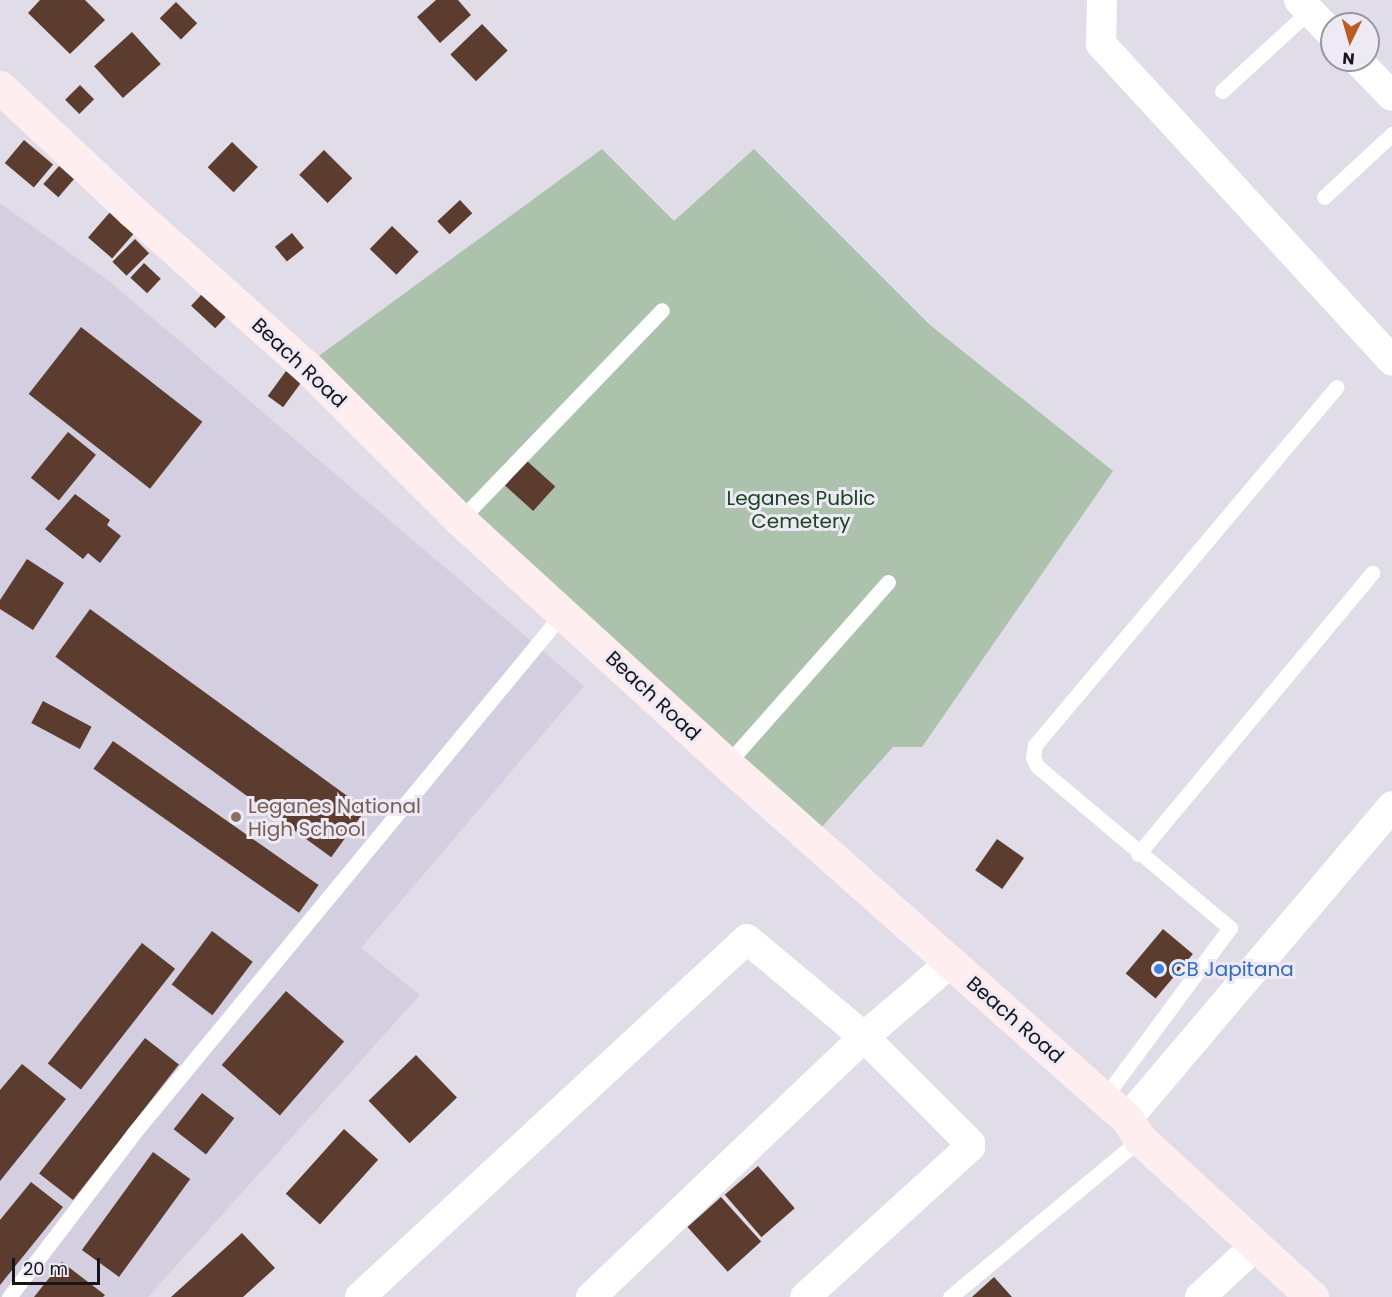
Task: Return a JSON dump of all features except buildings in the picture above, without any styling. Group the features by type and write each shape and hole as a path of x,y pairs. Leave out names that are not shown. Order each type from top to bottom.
{"main road":[{"name":"Beach Road","path":"0,87 132,211 309,369 460,520 727,765 1124,1119 1255,1246 1312,1297"}],"street":[{"path":"1102,0 1101,44 1392,360"},
{"path":"1304,5 1320,22"},
{"path":"1369,72 1392,96"},
{"path":"1124,1119 1392,806"},
{"path":"360,1297 744,939 751,940 864,1037 968,1141 970,1147 805,1297"},
{"path":"591,1297 864,1037 950,963"},
{"path":"1200,1297 1255,1246"}],"lane":[{"path":"1222,91 1304,5"},
{"path":"1324,197 1392,134"},
{"path":"460,520 662,310"},
{"path":"950,1297 1124,1119 1230,928 1138,854 1037,766 1033,757 1035,745 1336,387"},
{"path":"1138,854 1372,573"},
{"path":"727,765 888,582"},
{"path":"9,1297 133,1134 563,613"}],"shaded area":[{"name":"Leganes National High School","path":"0,203 109,281 584,686 361,948 420,995 148,1297 0,1297"}],"green space":[{"name":"Leganes Public Cemetery","path":"602,149 674,221 754,149 930,325 1113,471 922,747 893,747 813,837 316,358"}],"place":[{"name":"Leganes National High School","path":"236,817"},
{"name":"CB Japitana","path":"1159,969"}]}
